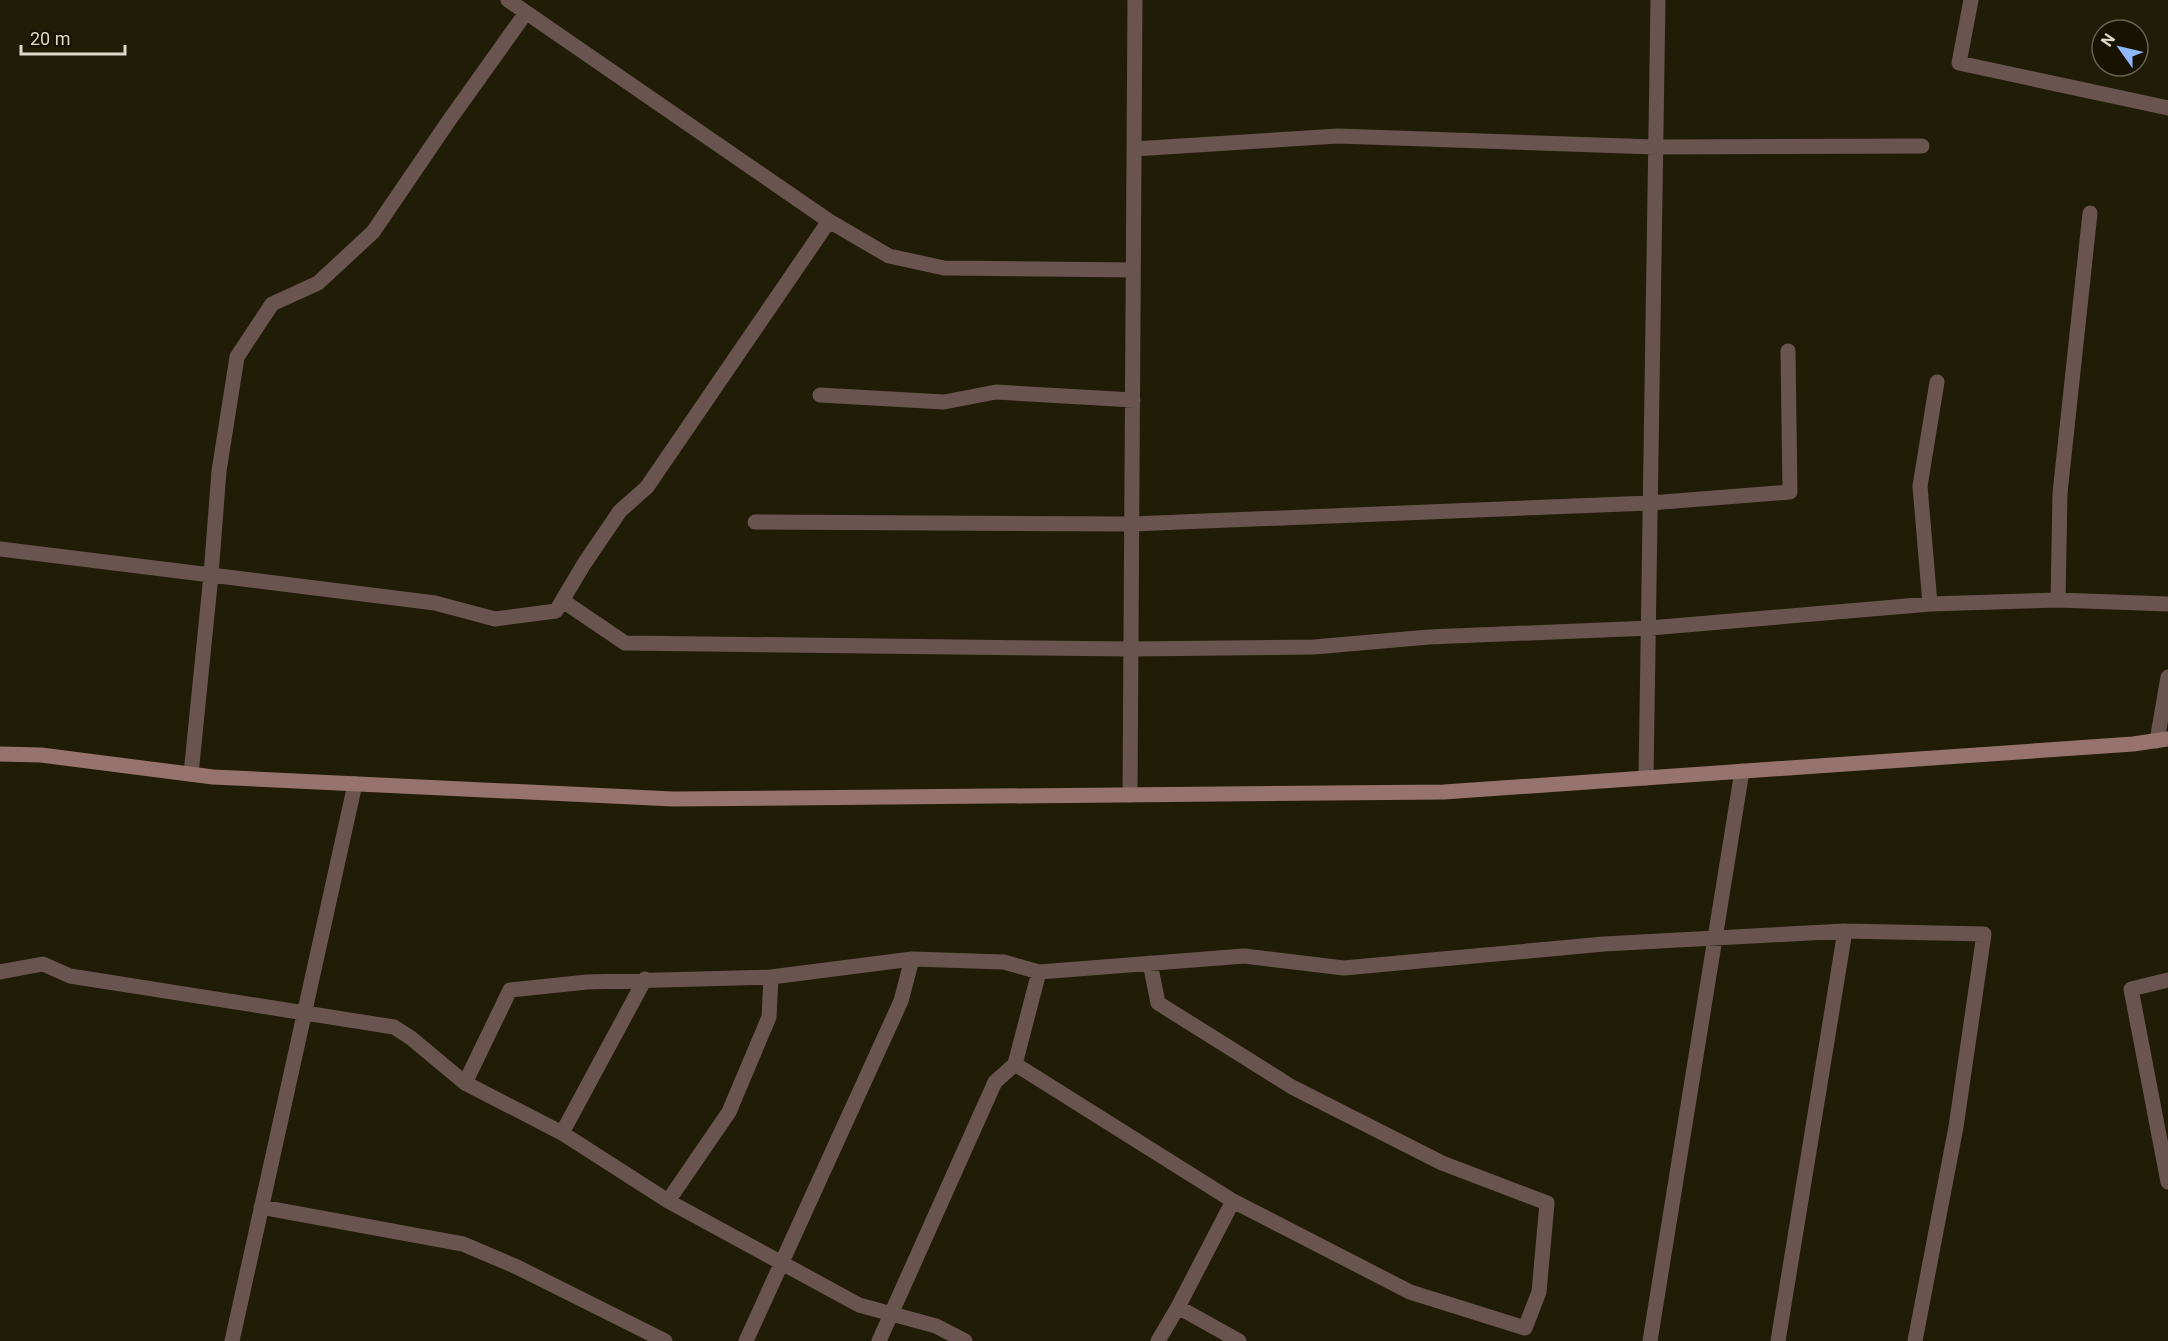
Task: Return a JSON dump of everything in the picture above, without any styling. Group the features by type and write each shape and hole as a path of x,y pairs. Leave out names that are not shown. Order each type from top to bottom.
{"street":[{"path":"508,0 525,14 829,221 889,256 944,268 1133,270"},
{"path":"1131,795 1135,0"},
{"path":"1646,778 1658,0"},
{"path":"1971,0 1959,63 2168,108"},
{"path":"191,774 219,471 237,357 272,304 318,283 373,232 525,14"},
{"path":"1134,149 1338,136 1655,147 1922,146"},
{"path":"2058,600 2060,494 2090,213"},
{"path":"0,549 435,603 495,619 556,611 620,511 647,487 829,221"},
{"path":"755,522 1132,524 1650,503 1790,492 1788,351"},
{"path":"1930,604 1920,486 1937,382"},
{"path":"820,395 944,402 996,392 1133,400"},
{"path":"563,601 625,643 1131,649 1314,647 1429,637 1650,628 1930,604 2058,600 2168,604"},
{"path":"0,754 41,755 213,777 673,799 1444,792 2162,740 2168,677"},
{"path":"1650,1341 1742,771"},
{"path":"232,1341 355,784"},
{"path":"1778,1341 1845,931"},
{"path":"465,1083 510,990 587,982 771,977 912,959 1004,962 1039,972 1245,956 1344,968 1604,944 1845,931 1984,934 1956,1127 1915,1341"},
{"path":"746,1341 901,1001 912,959"},
{"path":"1015,1064 1233,1201 1410,1292 1525,1328 1539,1292 1547,1203 1442,1163 1292,1087 1158,1003 1150,963"},
{"path":"0,972 43,964 70,976 305,1011 394,1027 411,1038 465,1083 562,1133 669,1202 859,1305 936,1326 965,1341"},
{"path":"879,1341 996,1082 1015,1064 1039,972"},
{"path":"669,1202 729,1112 769,1017 771,977"},
{"path":"562,1133 645,979"},
{"path":"2168,980 2131,989 2168,1182"},
{"path":"1158,1341 1233,1201"},
{"path":"261,1207 463,1244 517,1267 665,1341"},
{"path":"1178,1307 1239,1341"}]}
